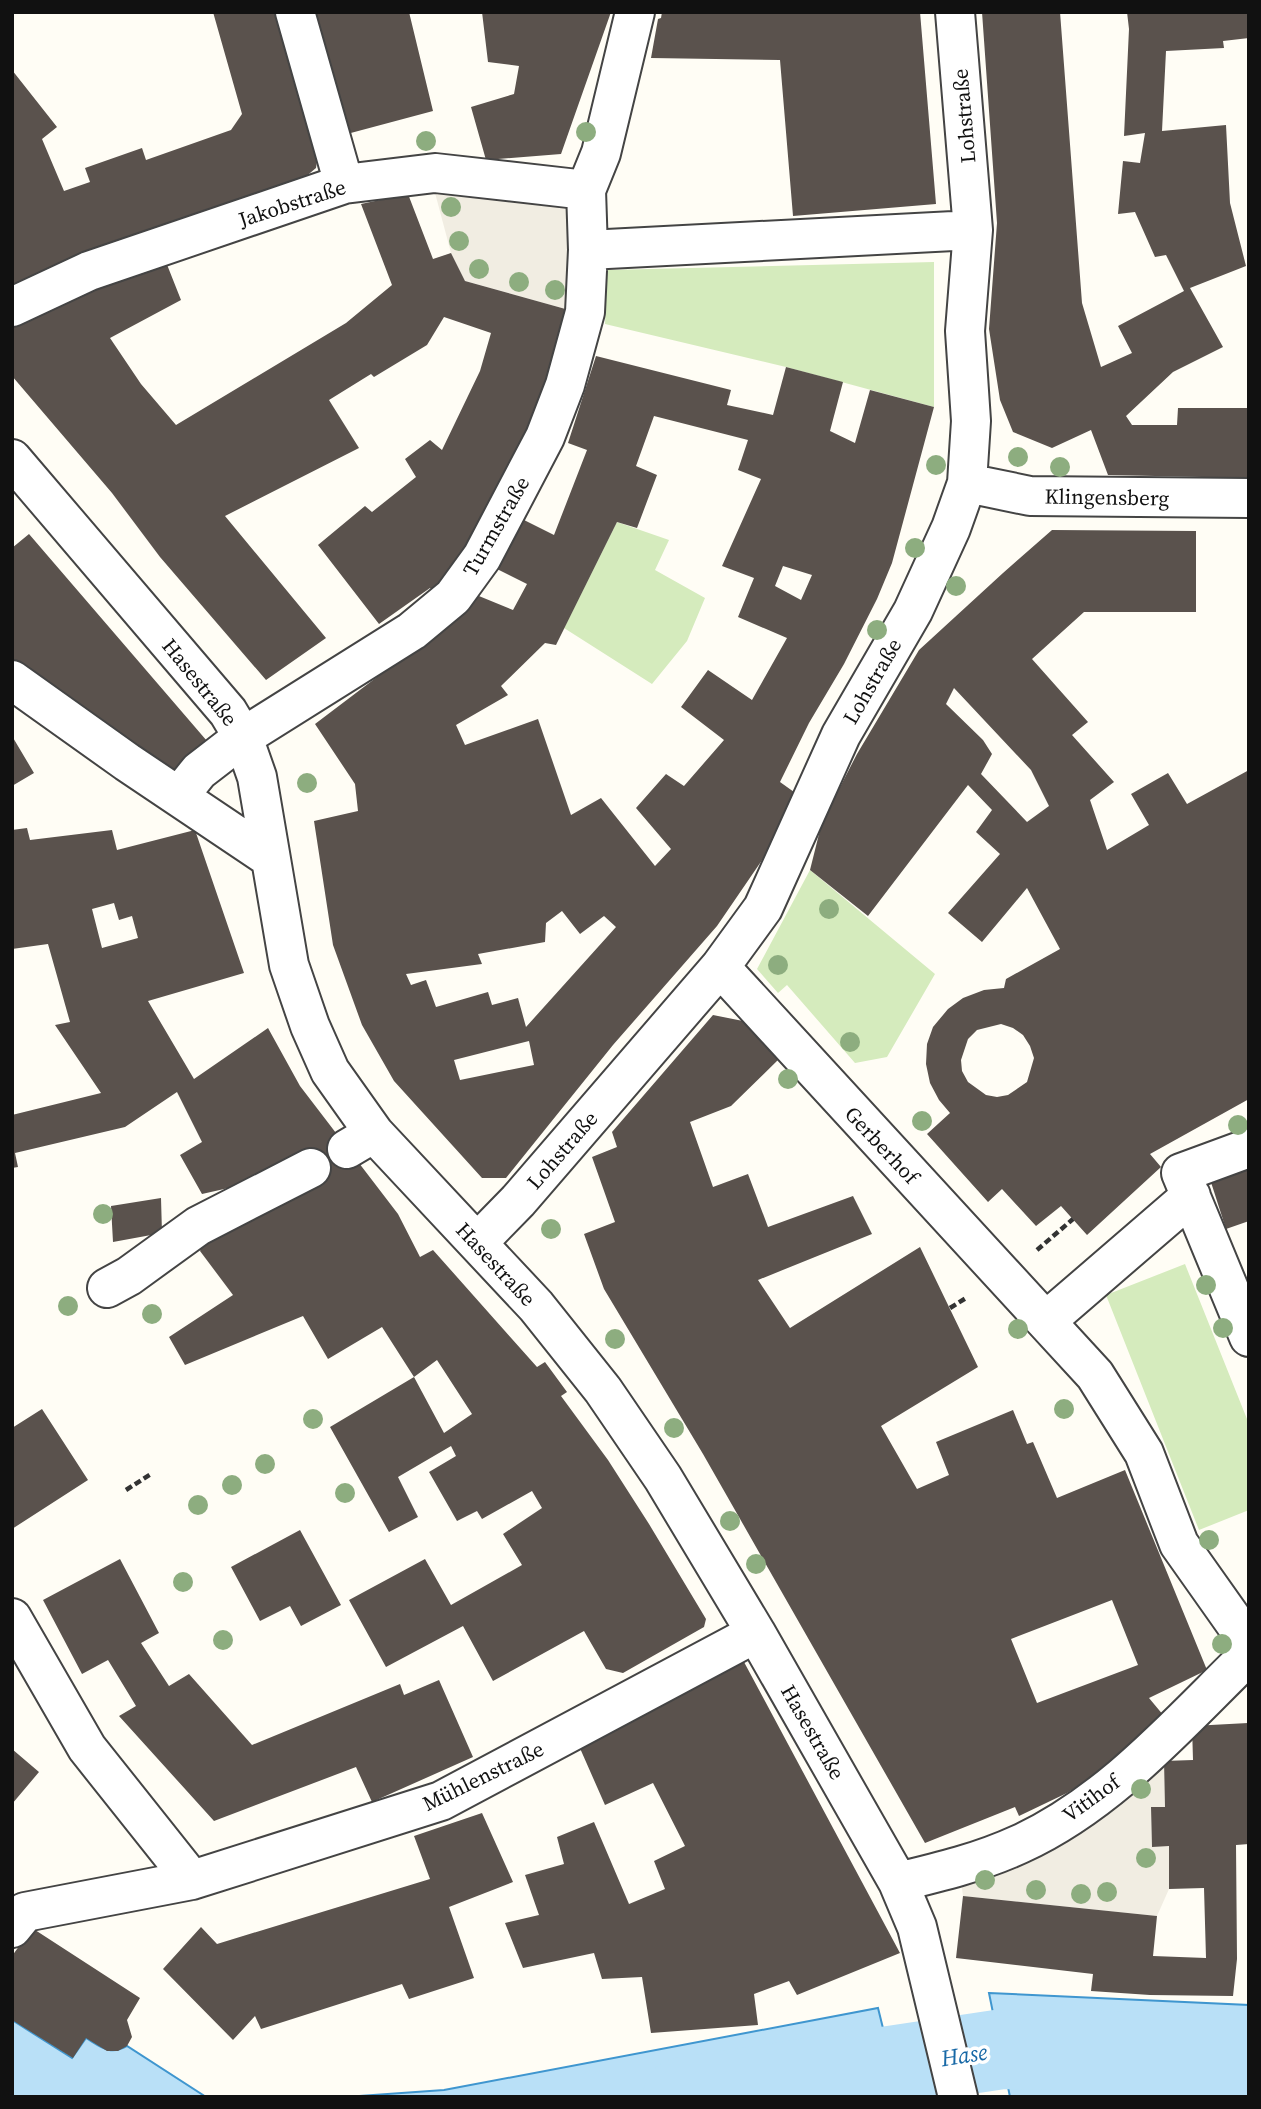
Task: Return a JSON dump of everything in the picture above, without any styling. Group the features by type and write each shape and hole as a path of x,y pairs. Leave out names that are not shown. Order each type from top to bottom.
{"street":[{"path":"295,12 344,184"},
{"name":"Turmstraße","path":"179,796 199,771 243,737 412,631 453,597 482,557 545,438 565,385 585,312 589,250 586,190 601,153 635,12"},
{"name":"Lohstraße","path":"477,1243 518,1201 720,967 763,908 841,735 913,611 951,528 967,483 971,421 965,331 973,230 955,12"},
{"name":"Jakobstraße","path":"12,307 89,271 344,184 435,173 586,190"},
{"path":"589,250 973,230"},
{"name":"Hasestraße","path":"12,459 228,712 243,737 257,777 289,965 310,1026 361,1141 477,1243 536,1306 603,1390 663,1479 756,1633 898,1881 917,1927 958,2097"},
{"name":"Klingensberg","path":"967,483 1030,496 1249,498"},
{"path":"12,680 270,858"},
{"name":"Gerberhof","path":"720,967 1095,1375 1144,1453 1179,1544 1249,1643"},
{"path":"1249,1148 1181,1173 1249,1337"},
{"path":"107,1288 129,1276 198,1226 311,1168"},
{"path":"1046,1321 1191,1196"},
{"path":"12,1618 87,1748 192,1880"},
{"name":"Mühlenstraße","path":"12,1928 25,1912 192,1880 441,1801 756,1633"},
{"name":"Vitihof","path":"898,1881 959,1867 1021,1844 1080,1810 1148,1753 1249,1655"}],"path":[{"path":"127,1490 151,1474"}],"green space":[{"path":"934,262 934,407 786,367 605,324 607,270"},
{"path":"617,522 669,540 655,570 705,598 687,641 652,684 564,628"},
{"path":"810,870 935,974 887,1057 855,1063 787,985 778,993 757,969"},
{"path":"1185,1264 1249,1424 1249,1510 1199,1530 1106,1295"}],"shaded area":[{"path":"434,189 586,190 569,310 465,281 451,253"},
{"path":"1164,1761 1165,1807 1151,1808 1152,1846 1169,1846 1169,1889 1157,1916 963,1896 959,1867"}],"water":[{"path":"989,1993 1249,2005 1249,2097 1010,2097"},
{"path":"878,2008 900,2097 345,2097 444,2090"},
{"path":"12,2020 72,2058 86,2038 111,2050 127,2046 206,2097 12,2097"}],"building":[{"path":"213,12 280,12 318,154 316,168 304,178 86,254 12,285 12,70 57,127 42,139 64,191 90,182 85,168 142,148 146,160 231,130 242,114"},
{"path":"316,12 409,12 433,111 347,134"},
{"path":"482,12 611,12 561,154 486,160 471,107 514,94 519,66 488,62"},
{"path":"662,12 920,12 936,204 793,216 780,60 651,58 658,19 661,18"},
{"path":"982,12 1060,12 1082,303 1101,367 1132,353 1118,326 1184,291 1166,255 1155,257 1135,212 1118,214 1123,161 1140,163 1145,133 1124,136 1129,29 1127,12 1249,12 1249,38 1223,41 1224,48 1166,51 1162,131 1226,125 1230,203 1246,266 1190,288 1223,347 1173,372 1126,416 1132,425 1177,425 1178,408 1249,408 1249,478 1108,475 1091,430 1052,448 1013,432 1000,400 989,329 997,223"},
{"path":"408,194 433,259 451,253 465,281 569,310 540,407 469,543 433,591 430,588 379,624 318,545 365,506 372,512 416,477 405,459 430,440 442,450 480,371 491,333 444,317 427,345 374,377 371,374 329,400 359,448 225,516 326,638 266,680 160,557 112,493 12,376 12,321 164,257 181,300 110,338 141,384 176,425 346,323 392,285 361,204"},
{"path":"596,356 731,390 727,405 773,415 786,367 843,382 830,431 855,443 870,390 934,407 892,563 844,664 809,723 780,782 794,792 769,850 717,926 613,1045 506,1178 482,1178 394,1081 362,1025 333,945 314,821 358,811 355,784 315,724 451,621 474,594 513,610 527,584 497,569 522,519 554,535 587,450 568,443","holes":["654,416 748,440 738,470 761,479 722,566 754,578 738,617 787,638 752,700 708,670 681,707 724,740 684,786 666,774 636,808 671,849 655,866 601,798 571,815 538,719 465,745 456,725 508,695 501,686 545,643 556,645 617,522 637,528 657,475 636,466","783,566 812,575 801,600 775,586","562,911 580,934 604,916 616,927 526,1027 518,998 492,1005 488,992 436,1007 426,980 411,985 406,974 482,964 478,954 545,942 546,923","529,1041 534,1065 460,1080 454,1060"]},
{"path":"1052,530 1196,531 1196,612 1084,612 1032,659 1088,722 1072,735 1114,782 1090,800 1107,850 1149,825 1131,794 1168,773 1187,804 1249,770 1249,1099 1150,1154 1161,1167 1087,1235 1061,1206 1036,1226 1002,1189 988,1202 927,1134 950,1113 930,1083 926,1064 927,1044 933,1027 948,1009 963,998 984,990 1004,988 1006,979 1060,949 1027,888 982,942 948,913 1000,854 976,832 992,810 968,785 868,916 810,870 822,822 857,754 919,650","holes":["954,688 1031,770 1049,806 1027,822 981,774 992,754 983,740 946,704","1001,1024 1023,1035 1034,1058 1027,1082 1008,1095 997,1097 986,1095 968,1082 962,1071 961,1060 968,1039 977,1030"]},
{"path":"29,534 207,741 177,779 30,675 12,659 12,548"},
{"path":"12,736 34,773 12,786"},
{"path":"27,828 30,840 112,830 117,850 195,830 244,973 148,1001 194,1079 268,1028 300,1086 398,1214 420,1257 433,1250 537,1367 545,1362 567,1392 561,1396 608,1460 649,1524 706,1619 704,1627 623,1673 606,1669 584,1631 493,1681 463,1626 386,1667 349,1600 425,1559 451,1605 522,1565 503,1534 542,1508 532,1491 482,1519 477,1511 457,1521 429,1472 456,1456 451,1446 398,1477 418,1517 389,1532 330,1427 414,1377 382,1327 328,1359 303,1316 185,1365 169,1337 233,1295 200,1251 207,1235 255,1182 202,1194 180,1155 202,1142 177,1092 125,1127 15,1153 18,1167 12,1168 12,1115 101,1093 55,1025 70,1022 48,944 12,949 12,830","holes":["114,903 119,920 132,916 138,938 102,948 92,909","437,1360 472,1414 444,1433 414,1377"]},
{"path":"713,1015 748,1022 780,1058 731,1106 690,1122 713,1187 748,1174 768,1227 853,1196 872,1234 758,1280 790,1328 920,1247 978,1367 881,1426 917,1489 949,1475 936,1442 1013,1410 1027,1444 1033,1442 1057,1498 1125,1470 1207,1670 1149,1698 1164,1716 1116,1762 1067,1793 1019,1816 1015,1807 925,1843 703,1454 604,1289 584,1234 615,1222 592,1157 617,1147 612,1132","holes":["1112,1600 1138,1665 1037,1703 1011,1639"]},
{"path":"1249,1163 1249,1221 1226,1229 1209,1176"},
{"path":"161,1198 162,1233 113,1242 111,1206"},
{"path":"42,1409 88,1480 12,1529 12,1428"},
{"path":"300,1530 341,1605 301,1626 290,1606 260,1621 231,1567"},
{"path":"120,1559 159,1633 141,1643 169,1686 189,1674 252,1745 400,1684 404,1695 439,1680 473,1757 372,1802 356,1767 214,1821 119,1716 136,1706 108,1660 82,1674 43,1600"},
{"path":"744,1662 900,1953 797,1995 789,1981 754,1994 758,2025 651,2033 642,1977 602,1979 594,1953 523,1968 505,1923 539,1915 525,1875 564,1864 557,1837 594,1822 629,1904 665,1889 654,1861 685,1846 653,1783 605,1805 579,1746"},
{"path":"1248,1723 1249,1844 1236,1845 1237,1959 1233,1996 1091,1991 1093,1974 956,1958 963,1896 1157,1916 1153,1956 1206,1958 1204,1888 1169,1889 1169,1846 1152,1847 1151,1807 1165,1807 1164,1761 1193,1760 1192,1726"},
{"path":"12,1749 39,1772 12,1804"},
{"path":"482,1813 513,1882 449,1907 474,1978 409,1999 402,1984 261,2029 255,2016 233,2040 163,1969 201,1927 217,1944 430,1879 414,1836"},
{"path":"32,1928 140,1998 127,2020 132,2037 127,2046 118,2051 107,2051 86,2038 73,2058 12,2020 12,1956"}],"waterway":[{"name":"Hase","path":"683,2097 1003,2049 1249,2054"}]}
